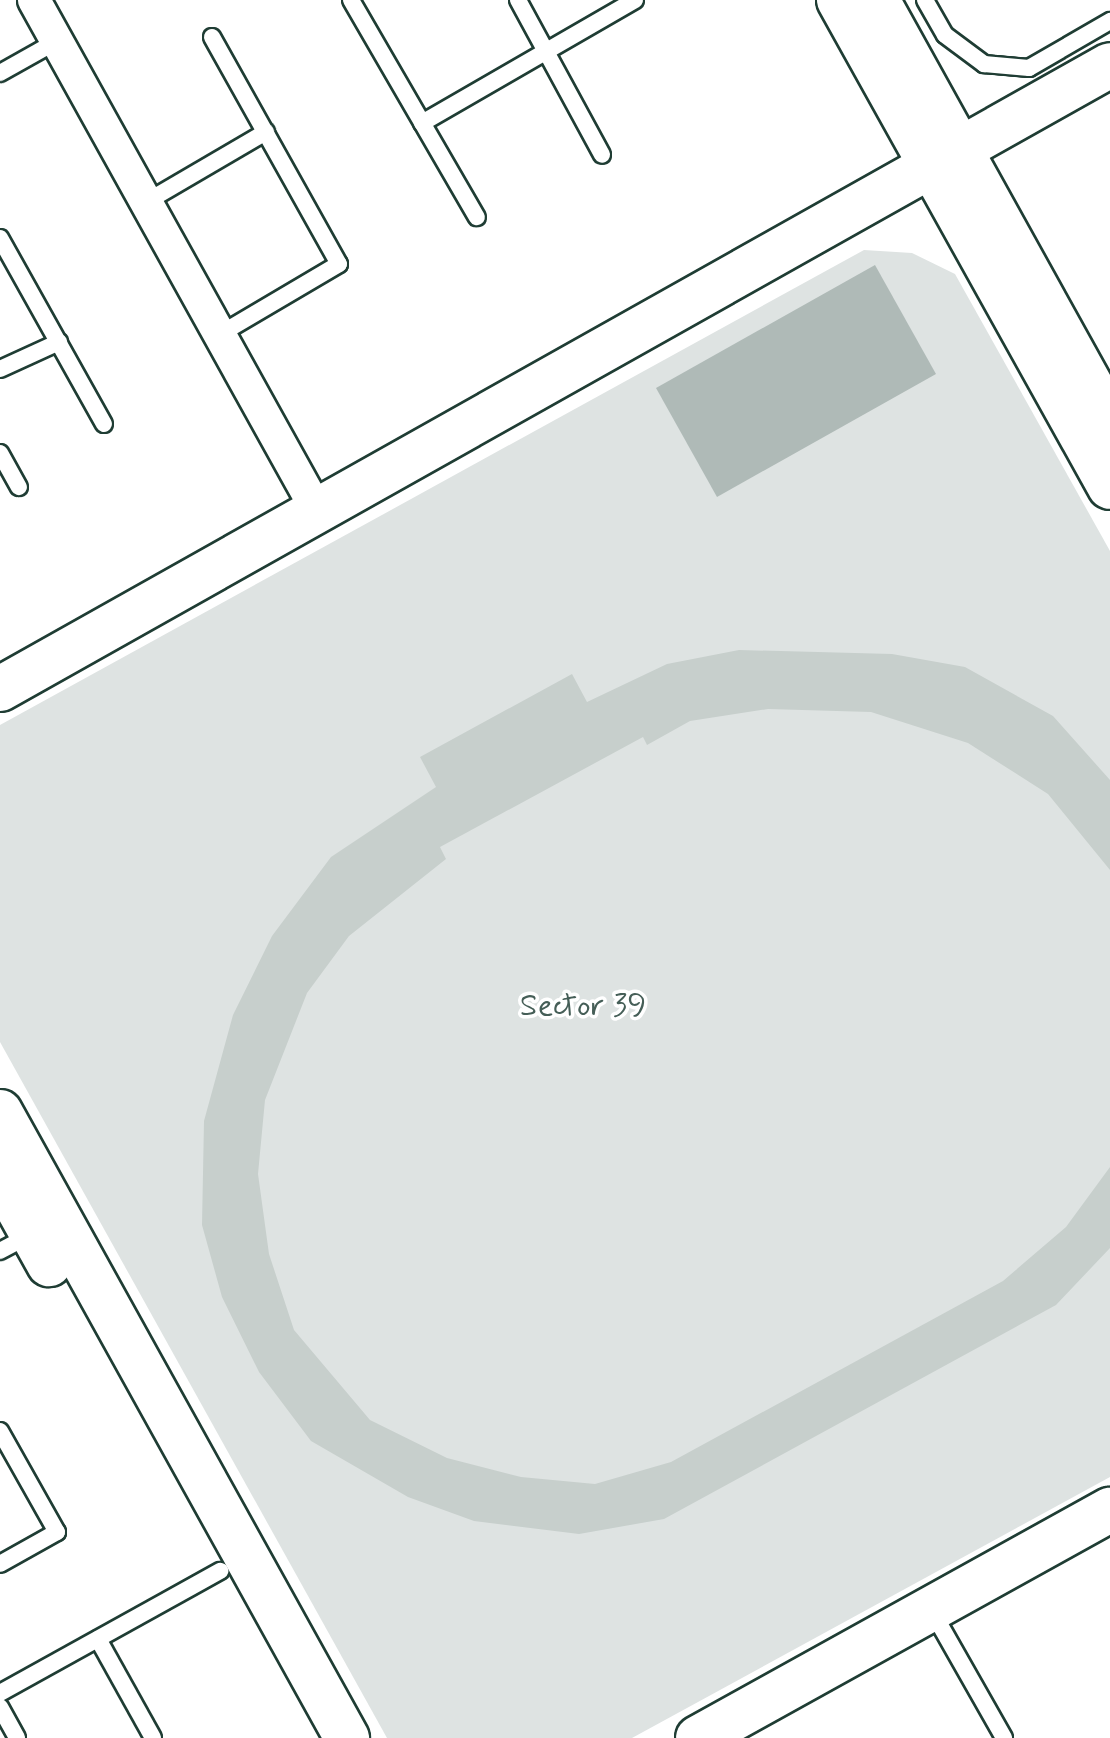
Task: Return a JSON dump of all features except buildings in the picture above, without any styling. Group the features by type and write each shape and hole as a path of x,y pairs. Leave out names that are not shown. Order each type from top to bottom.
{"street":[{"path":"34,0 318,512"},
{"path":"839,0 945,158 1110,421"},
{"path":"877,0 945,158 1110,487"},
{"path":"0,689 1110,65"},
{"path":"0,1112 347,1738"},
{"path":"0,1176 16,1242 220,1571 313,1738"},
{"path":"698,1738 1110,1510"}],"lane":[{"path":"351,0 477,217"},
{"path":"518,0 602,155"},
{"path":"422,123 635,0"},
{"path":"925,0 945,35 984,64 1029,68 1110,21"},
{"path":"212,37 339,264 220,334"},
{"path":"0,73 57,41"},
{"path":"146,202 266,132"},
{"path":"0,238 104,424"},
{"path":"0,369 59,342"},
{"path":"0,453 19,487"},
{"path":"0,1431 57,1532 0,1564"},
{"path":"0,1693 220,1571"},
{"path":"931,1609 1004,1738"},
{"path":"98,1639 153,1738"},
{"path":"0,1707 17,1738"}],"green space":[{"name":"Sector 39","path":"864,250 912,253 955,274 1110,551 1110,1477 632,1738 387,1738 0,1042 0,725"}],"shaded area":[{"path":"875,265 936,374 717,497 656,388"}]}
